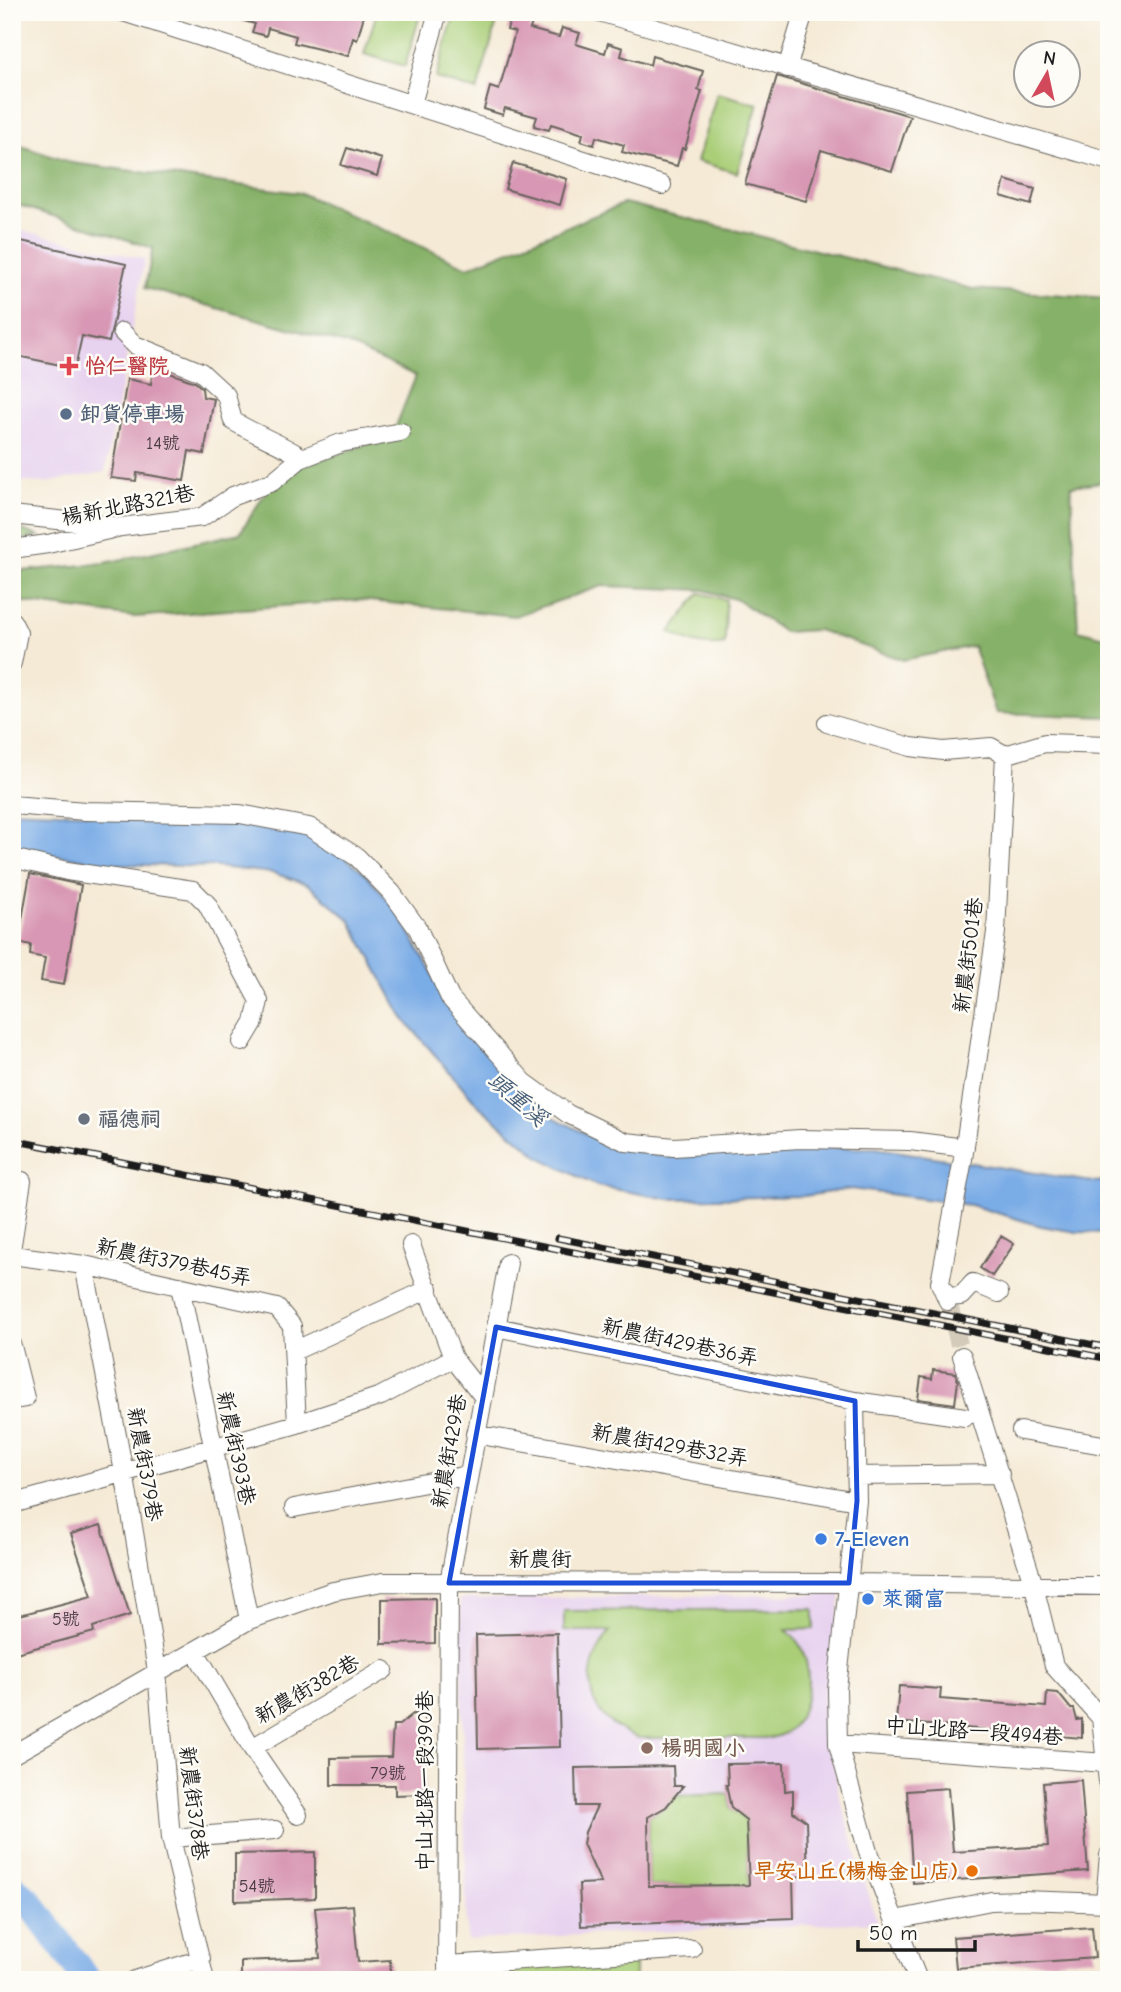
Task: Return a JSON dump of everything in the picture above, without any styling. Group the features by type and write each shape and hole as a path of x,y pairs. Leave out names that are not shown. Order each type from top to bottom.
{"street":[{"path":"123,12 662,185"},
{"path":"412,104 438,12"},
{"path":"599,12 1109,161"},
{"path":"787,68 804,12"},
{"path":"122,332 135,345 201,372 226,395 233,421 303,458"},
{"name":"楊新北路321巷","path":"12,549 48,544 121,527 202,517 233,496 272,482 303,458 341,443 401,432"},
{"path":"12,515 121,527"},
{"path":"12,621 18,633 12,663"},
{"path":"827,723 911,747 943,751 991,747 1005,755 1045,743 1109,745"},
{"name":"新農街501巷","path":"999,1293 973,1283 961,1296 947,1299 940,1283 964,1154 996,932 1005,755"},
{"path":"12,805 85,811 240,814 309,827 357,857 392,892 418,929 450,998 524,1082 568,1114 626,1142 674,1147 800,1139 910,1141 964,1154"},
{"path":"12,858 67,871 193,890 206,904 259,1001 254,1022 242,1042"},
{"path":"12,1244 22,1181"},
{"path":"411,1245 453,1358 482,1395"},
{"name":"新農街379巷45弄","path":"12,1255 84,1265 277,1308 292,1326 297,1424"},
{"name":"新農街429巷","path":"449,1583 508,1263"},
{"name":"新農街379巷","path":"84,1265 124,1472 157,1671"},
{"name":"新農街393巷","path":"180,1286 249,1620"},
{"path":"294,1351 429,1290"},
{"name":"新農街429巷36弄","path":"496,1327 855,1401 965,1417"},
{"path":"12,1346 25,1398 12,1400"},
{"path":"962,1356 1034,1586 1054,1666 1101,1718 1109,1791"},
{"path":"12,1504 297,1424 380,1396 453,1358"},
{"path":"855,1401 857,1501 837,1689 838,1744 868,1852 918,1980"},
{"path":"1021,1431 1109,1446"},
{"name":"新農街429巷32弄","path":"475,1434 857,1501"},
{"path":"856,1476 1000,1474"},
{"path":"293,1508 468,1475"},
{"name":"新農街","path":"12,1755 249,1620 333,1591 383,1582 1109,1586"},
{"name":"中山北路一段390巷","path":"448,1972 449,1583"},
{"name":"新農街382巷","path":"195,1651 252,1748 298,1815"},
{"name":"新農街382巷","path":"252,1748 384,1670"},
{"name":"新農街378巷","path":"157,1671 171,1838 205,1980"},
{"name":"中山北路一段494巷","path":"838,1744 1106,1763"},
{"path":"171,1838 275,1830"},
{"path":"895,1920 991,1901 1022,1899 1107,1903 1109,1855"},
{"path":"448,1972 692,1949"},
{"path":"135,1980 201,1959"}],"highlighted area":[{"path":"496,1327 855,1401 857,1501 849,1583 449,1583"}],"shaded area":[{"name":"怡仁醫院","path":"12,228 145,259 105,472 45,483 12,481"},
{"name":"楊明國小","path":"841,1594 824,1701 839,1795 877,1922 467,1940 460,1599"}],"green space":[{"path":"377,12 421,12 405,66 364,54"},
{"path":"455,12 465,12 497,22 477,91 436,78"},
{"path":"717,93 758,104 737,173 697,161"},
{"path":"12,143 72,163 300,193 468,267 625,203 973,289 1109,298 1109,481 1071,486 1078,630 1109,638 1109,717 996,713 973,646 903,660 818,630 784,632 738,600 704,590 602,586 515,616 360,600 135,617 23,602 12,589 12,572 105,563 240,533 277,474 392,436 416,376 349,345 145,288 153,248 12,203"},
{"path":"12,526 39,536 12,542"},
{"path":"700,593 726,600 725,644 696,643 670,632"},
{"path":"814,1609 814,1629 786,1630 803,1651 808,1676 805,1703 794,1725 785,1733 770,1738 638,1738 620,1729 606,1719 597,1707 592,1693 593,1663 610,1631 564,1631 564,1611"},
{"path":"728,1794 731,1808 746,1820 749,1885 649,1886 648,1817 666,1807 674,1796"},
{"path":"635,1952 635,1980 448,1980 448,1965"}],"water":[{"name":"頭重溪","path":"12,810 244,820 304,833 337,851 366,874 398,912 447,1000 521,1086 553,1117 612,1147 668,1157 780,1148 876,1148 1092,1182 1109,1181 1109,1233 1076,1232 1041,1226 970,1205 851,1189 804,1196 669,1199 597,1186 541,1158 479,1106 403,1018 350,920 307,884 273,873 217,867 111,864 12,848"}],"building":[{"path":"226,12 365,12 357,40 353,38 348,56 294,43 296,36 268,28 266,36 252,32 255,24 226,16"},
{"path":"512,13 533,19 530,29 559,37 562,28 580,33 576,44 605,53 608,43 623,48 621,56 650,65 652,56 703,71 698,90 702,91 685,149 682,148 677,166 622,152 624,145 596,137 594,145 581,141 583,134 551,124 549,130 534,126 537,117 505,108 503,115 484,109 490,87 499,90 515,32 507,30"},
{"path":"777,76 910,116 892,171 821,150 806,201 745,184"},
{"path":"347,148 382,159 377,176 341,165"},
{"path":"513,163 567,179 560,205 505,189"},
{"path":"1005,180 1035,189 1031,205 1001,196"},
{"name":"怡仁醫院","path":"12,239 126,264 109,342 82,336 75,368 12,355"},
{"path":"153,367 195,382 202,388 203,397 214,399 204,454 189,451 184,481 137,473 136,481 111,478 127,379 151,384"},
{"path":"30,874 81,885 64,985 41,981 45,958 30,955 31,945 18,942"},
{"path":"1001,1236 1014,1244 992,1276 980,1268"},
{"path":"933,1370 955,1373 958,1381 955,1404 918,1399 921,1377 932,1379"},
{"path":"101,1525 130,1615 93,1627 94,1632 16,1653 12,1639 12,1617 92,1596 71,1534"},
{"path":"435,1598 435,1643 382,1644 382,1599"},
{"path":"557,1633 560,1747 478,1749 476,1635"},
{"path":"899,1686 941,1689 940,1699 1046,1707 1047,1692 1058,1693 1071,1709 1074,1709 1077,1720 1082,1719 1082,1738 896,1722"},
{"path":"413,1714 424,1714 425,1794 395,1795 395,1785 331,1785 331,1758 391,1757 393,1725 399,1725"},
{"path":"784,1763 785,1791 793,1790 793,1812 806,1821 808,1876 793,1877 794,1918 581,1926 579,1884 601,1883 583,1844 585,1832 597,1806 576,1806 575,1768 673,1766 674,1786 683,1786 666,1807 648,1817 649,1886 749,1885 746,1820 731,1808 726,1785 727,1764"},
{"path":"1081,1780 1088,1871 913,1883 907,1791 948,1788 953,1852 1048,1846 1043,1783"},
{"path":"315,1852 315,1898 235,1901 235,1854"},
{"path":"353,1905 358,1962 390,1960 391,1980 241,1980 241,1961 320,1958 315,1908"},
{"path":"1092,1927 1095,1958 956,1968 953,1937"}],"waterway":[{"path":"12,1887 29,1901 87,1980"}],"tunnel":[{"path":"948,1301 962,1356"}],"railway":[{"path":"12,1140 1109,1359"},
{"path":"558,1238 1109,1348"}],"place":[{"name":"怡仁醫院","path":"69,366"},
{"name":"卸貨停車場","path":"66,414"},
{"name":"福德祠","path":"84,1119"},
{"name":"7-Eleven","path":"821,1539"},
{"name":"萊爾富","path":"868,1599"},
{"name":"楊明國小","path":"647,1748"},
{"name":"早安山丘(楊梅金山店)","path":"972,1871"}]}
